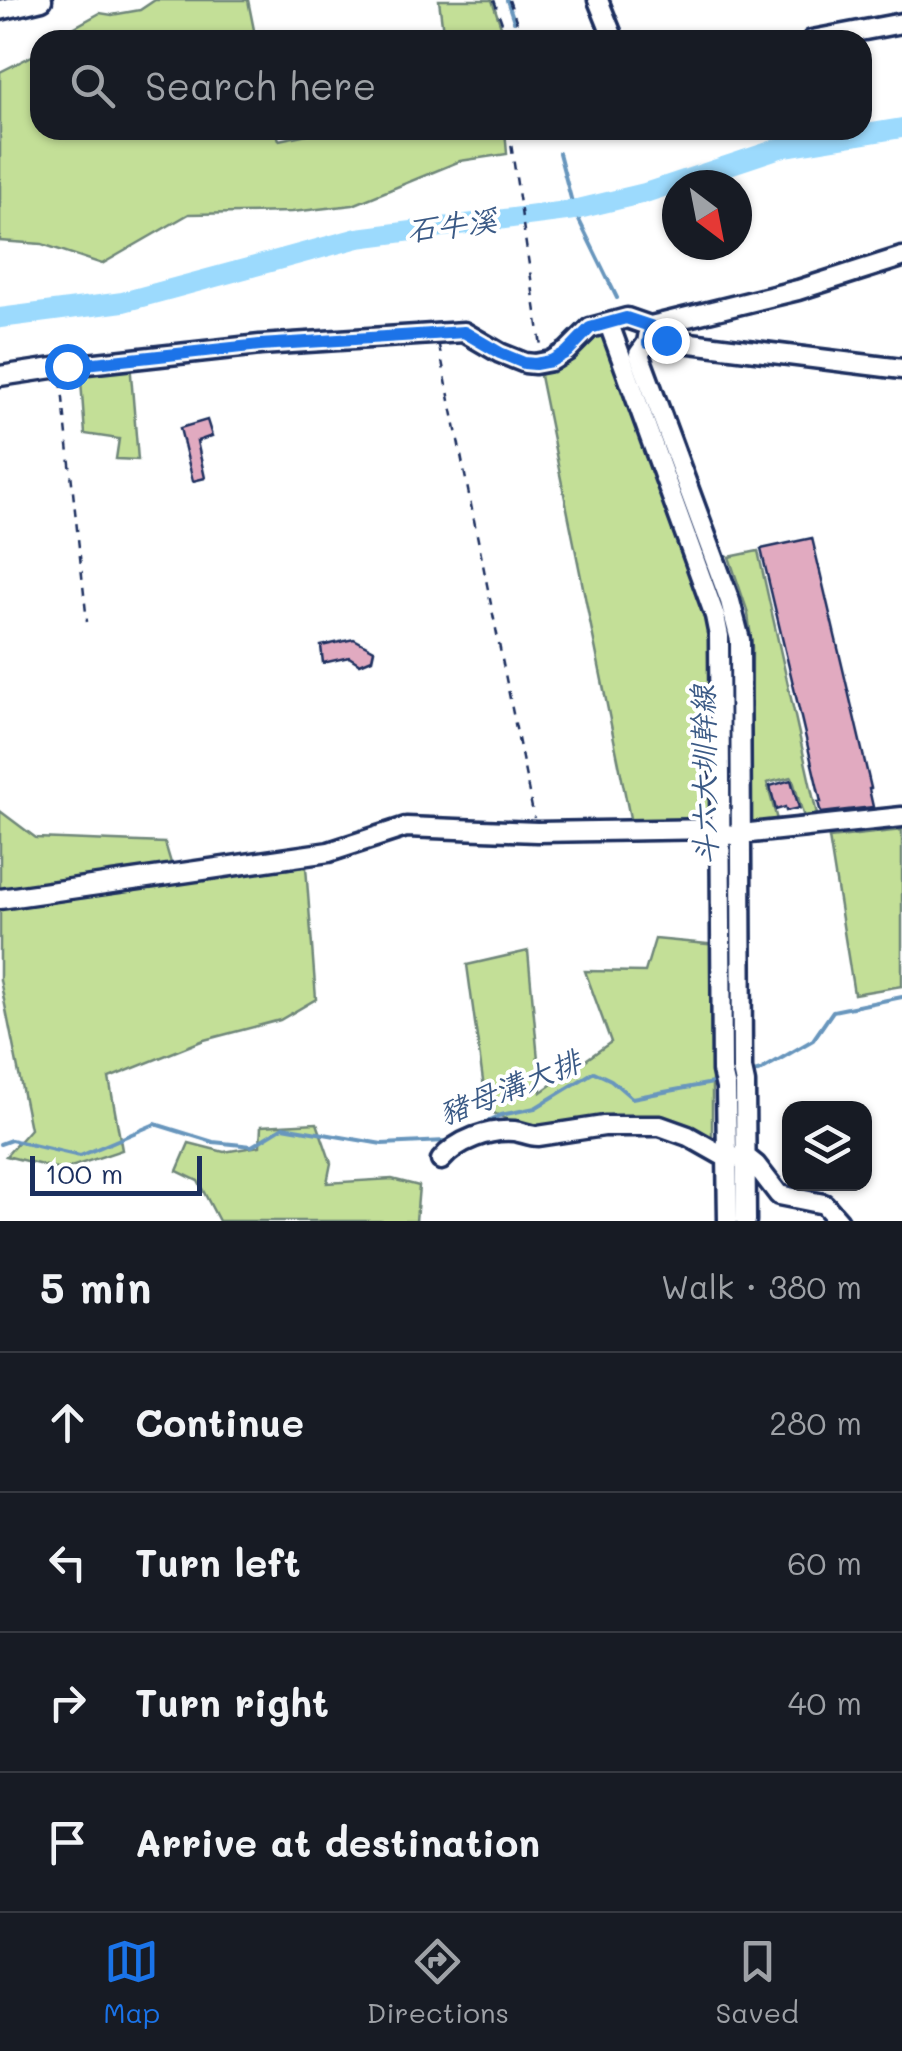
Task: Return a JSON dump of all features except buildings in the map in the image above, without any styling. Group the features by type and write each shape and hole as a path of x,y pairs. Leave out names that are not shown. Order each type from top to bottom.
{"street":[{"path":"0,10 42,0"},
{"path":"598,0 610,30"},
{"path":"868,30 902,24"},
{"path":"647,331 902,257"},
{"path":"0,376 260,345 464,332 500,353 535,364 567,352 590,328 626,318 666,340 902,369"},
{"path":"609,324 719,636 731,835 734,1078 726,1158 728,1221"},
{"path":"647,331 639,354 730,601 740,640 731,835"},
{"path":"0,899 328,852 406,827 537,832 717,829 731,835 902,817"},
{"path":"734,1078 746,1157 746,1221"},
{"path":"441,1160 464,1141 500,1131 538,1136 572,1129 660,1126 688,1136 726,1158 746,1157 779,1195 824,1204 839,1221"}],"path":[{"path":"494,0 504,30"},
{"path":"509,0 520,30"},
{"path":"510,140 541,347"},
{"path":"436,334 537,832"},
{"path":"60,367 87,622"}],"green space":[{"path":"155,0 248,0 254,30 72,30 100,13 140,10"},
{"path":"439,0 492,0 502,30 443,30"},
{"path":"30,57 30,140 506,140 507,154 460,161 353,205 292,212 189,214 102,264 42,244 0,241 0,72"},
{"path":"609,324 709,610 715,646 719,823 631,823 538,366"},
{"path":"130,362 138,460 116,459 119,439 85,434 80,367"},
{"path":"758,551 818,819 805,821 792,777 767,783 777,820 751,823 752,647 748,613 729,557"},
{"path":"0,811 36,838 165,843 173,870 0,892"},
{"path":"902,830 902,986 854,994 829,838"},
{"path":"306,867 316,999 280,1020 204,1040 109,1078 122,1150 62,1170 6,1156 30,1129 0,980 0,905"},
{"path":"655,939 717,945 712,1140 667,1119 610,1115 543,1129 522,1126 487,1110 467,965 528,951 541,1092 611,1042 585,971 645,972"},
{"path":"317,1123 331,1163 327,1183 392,1179 419,1186 416,1221 219,1221 198,1181 177,1171 189,1143 224,1152 260,1146 261,1126"}],"waterway":[{"name":"斗六大圳幹線","path":"507,0 514,21"},
{"name":"石牛溪","path":"872,133 902,128"},
{"name":"石牛溪","path":"0,318 123,302 358,238 574,210 645,193 780,148 829,140"},
{"name":"斗六大圳幹線","path":"559,153 574,210 617,298"},
{"name":"斗六大圳幹線","path":"703,554 720,607"},
{"name":"斗六大圳幹線","path":"730,961 732,1076"},
{"name":"豬母溝大排","path":"747,1074 813,1040 833,1011 902,997"},
{"name":"豬母溝大排","path":"471,1129 501,1115 535,1108 594,1072 632,1098 718,1082"},
{"name":"豬母溝大排","path":"0,1144 11,1140 80,1156 155,1124 213,1142 252,1146 283,1127 382,1144 454,1138"}],"route":[{"path":"67,366 211,349 464,332 500,353 535,364 567,352 590,328 626,318 650,326 648,343 666,340"}]}
